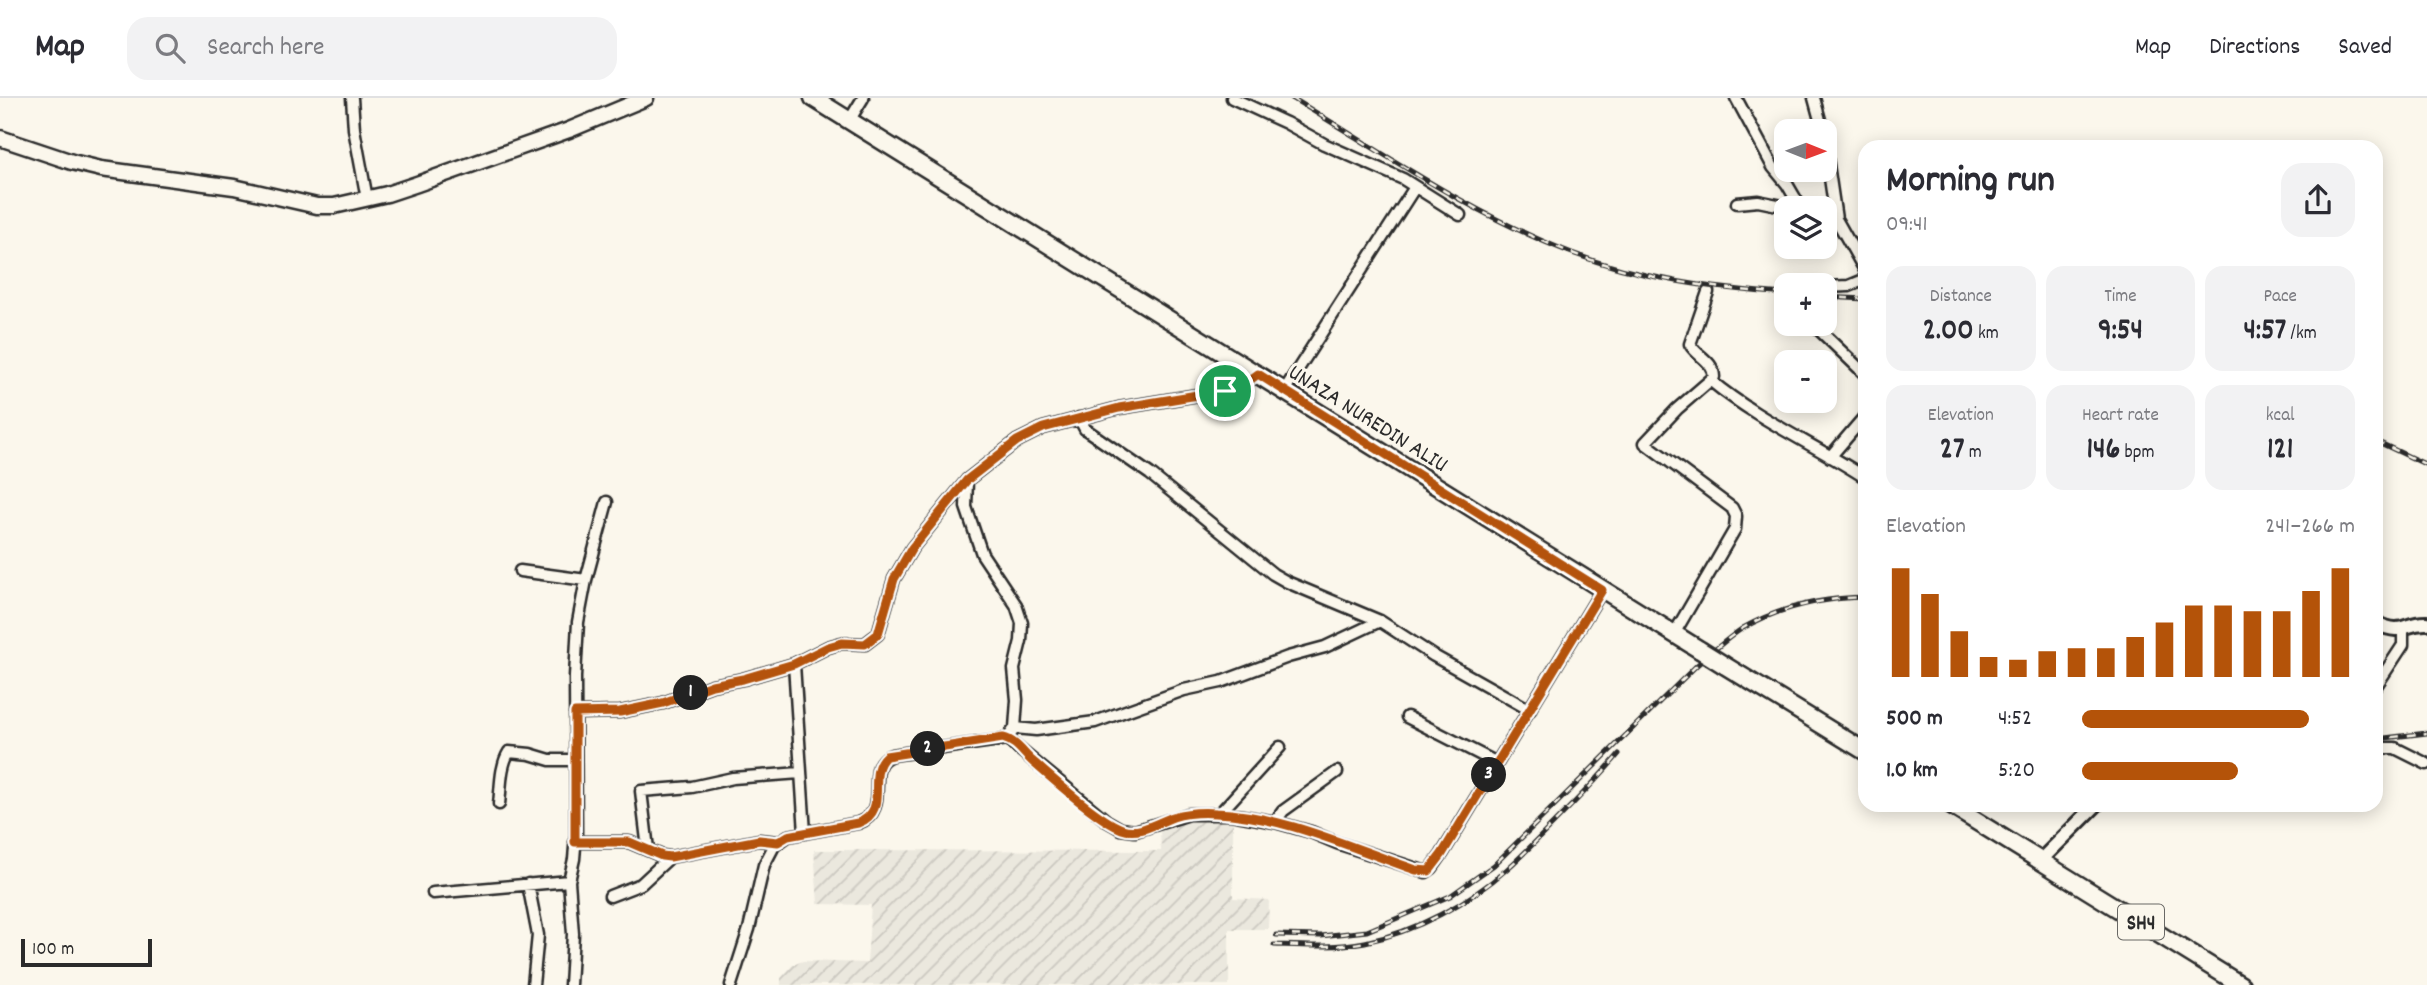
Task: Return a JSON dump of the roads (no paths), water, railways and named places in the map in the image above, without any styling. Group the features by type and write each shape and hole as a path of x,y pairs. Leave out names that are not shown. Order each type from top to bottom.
{"main road":[{"path":"0,138 72,163 234,187 296,202 334,206 417,184 569,130 646,98"},
{"name":"UNAZA NUREDIN ALIU","path":"813,98 1858,747"},
{"name":"SH4","path":"1961,812 2241,985"}],"street":[{"path":"352,98 354,129 367,199"},
{"path":"849,121 863,98"},
{"path":"1232,98 1324,144 1389,172 1460,215"},
{"path":"1736,98 1773,167 1794,196"},
{"path":"1814,98 1820,119"},
{"path":"1284,391 1415,187"},
{"path":"1737,203 1758,201 1774,204"},
{"path":"1837,221 1858,258"},
{"path":"1837,286 1858,282"},
{"path":"1674,634 1735,529 1736,516 1726,504 1645,443 1693,393 1714,377 1713,368 1690,344 1708,292"},
{"path":"1825,336 1858,367"},
{"path":"575,713 620,712 663,703 712,685 794,664 828,647 842,643 865,644 878,634 894,579 903,561 967,480 1030,433 1079,418 1154,401 1234,389 1258,374"},
{"path":"1711,381 1763,419 1858,473"},
{"path":"1079,418 1085,429 1150,474 1273,574 1380,621 1434,656 1530,710"},
{"path":"1830,457 1858,424"},
{"path":"967,480 967,506 982,554 1006,589 1022,623 1014,669 1017,700 1015,727 1007,739"},
{"path":"570,985 573,934 569,881 575,842 578,622 607,502"},
{"path":"520,571 586,580"},
{"path":"731,985 749,929 764,865 778,842 788,836 858,823 868,818 877,801 878,769 886,756 1007,739 1107,821 1121,829 1135,831 1189,814 1220,813 1275,822 1311,832 1350,848 1426,872 1442,854 1602,590"},
{"path":"1015,727 1036,730 1095,722 1325,647 1380,621"},
{"path":"2383,626 2391,630 2403,630 2416,624 2427,623"},
{"path":"2383,675 2403,645 2403,630"},
{"path":"794,664 805,832"},
{"path":"1407,717 1497,763"},
{"path":"1220,813 1280,747"},
{"path":"2383,748 2395,748 2427,764"},
{"path":"499,804 506,755 509,752 550,760 575,760"},
{"path":"1275,822 1283,811 1337,772"},
{"path":"648,849 641,791 692,788 733,778 800,773"},
{"path":"2040,861 2089,812"},
{"path":"575,842 629,842 670,857 759,840 778,842"},
{"path":"610,896 641,884 670,857"},
{"path":"433,893 458,893 569,881"},
{"path":"528,884 538,935 533,985"}],"railway":[{"path":"1292,98 1464,202 1535,238 1572,253 1651,276 1774,293"},
{"path":"1837,298 1858,299"},
{"path":"2383,444 2427,465"},
{"path":"1276,935 1321,936 1367,931 1450,896 1494,865 1696,666 1737,632 1787,609 1834,599 1858,598"},
{"path":"2383,738 2427,733"},
{"path":"1274,945 1331,946 1365,942 1403,931 1459,904 1513,864 1619,754"}]}
